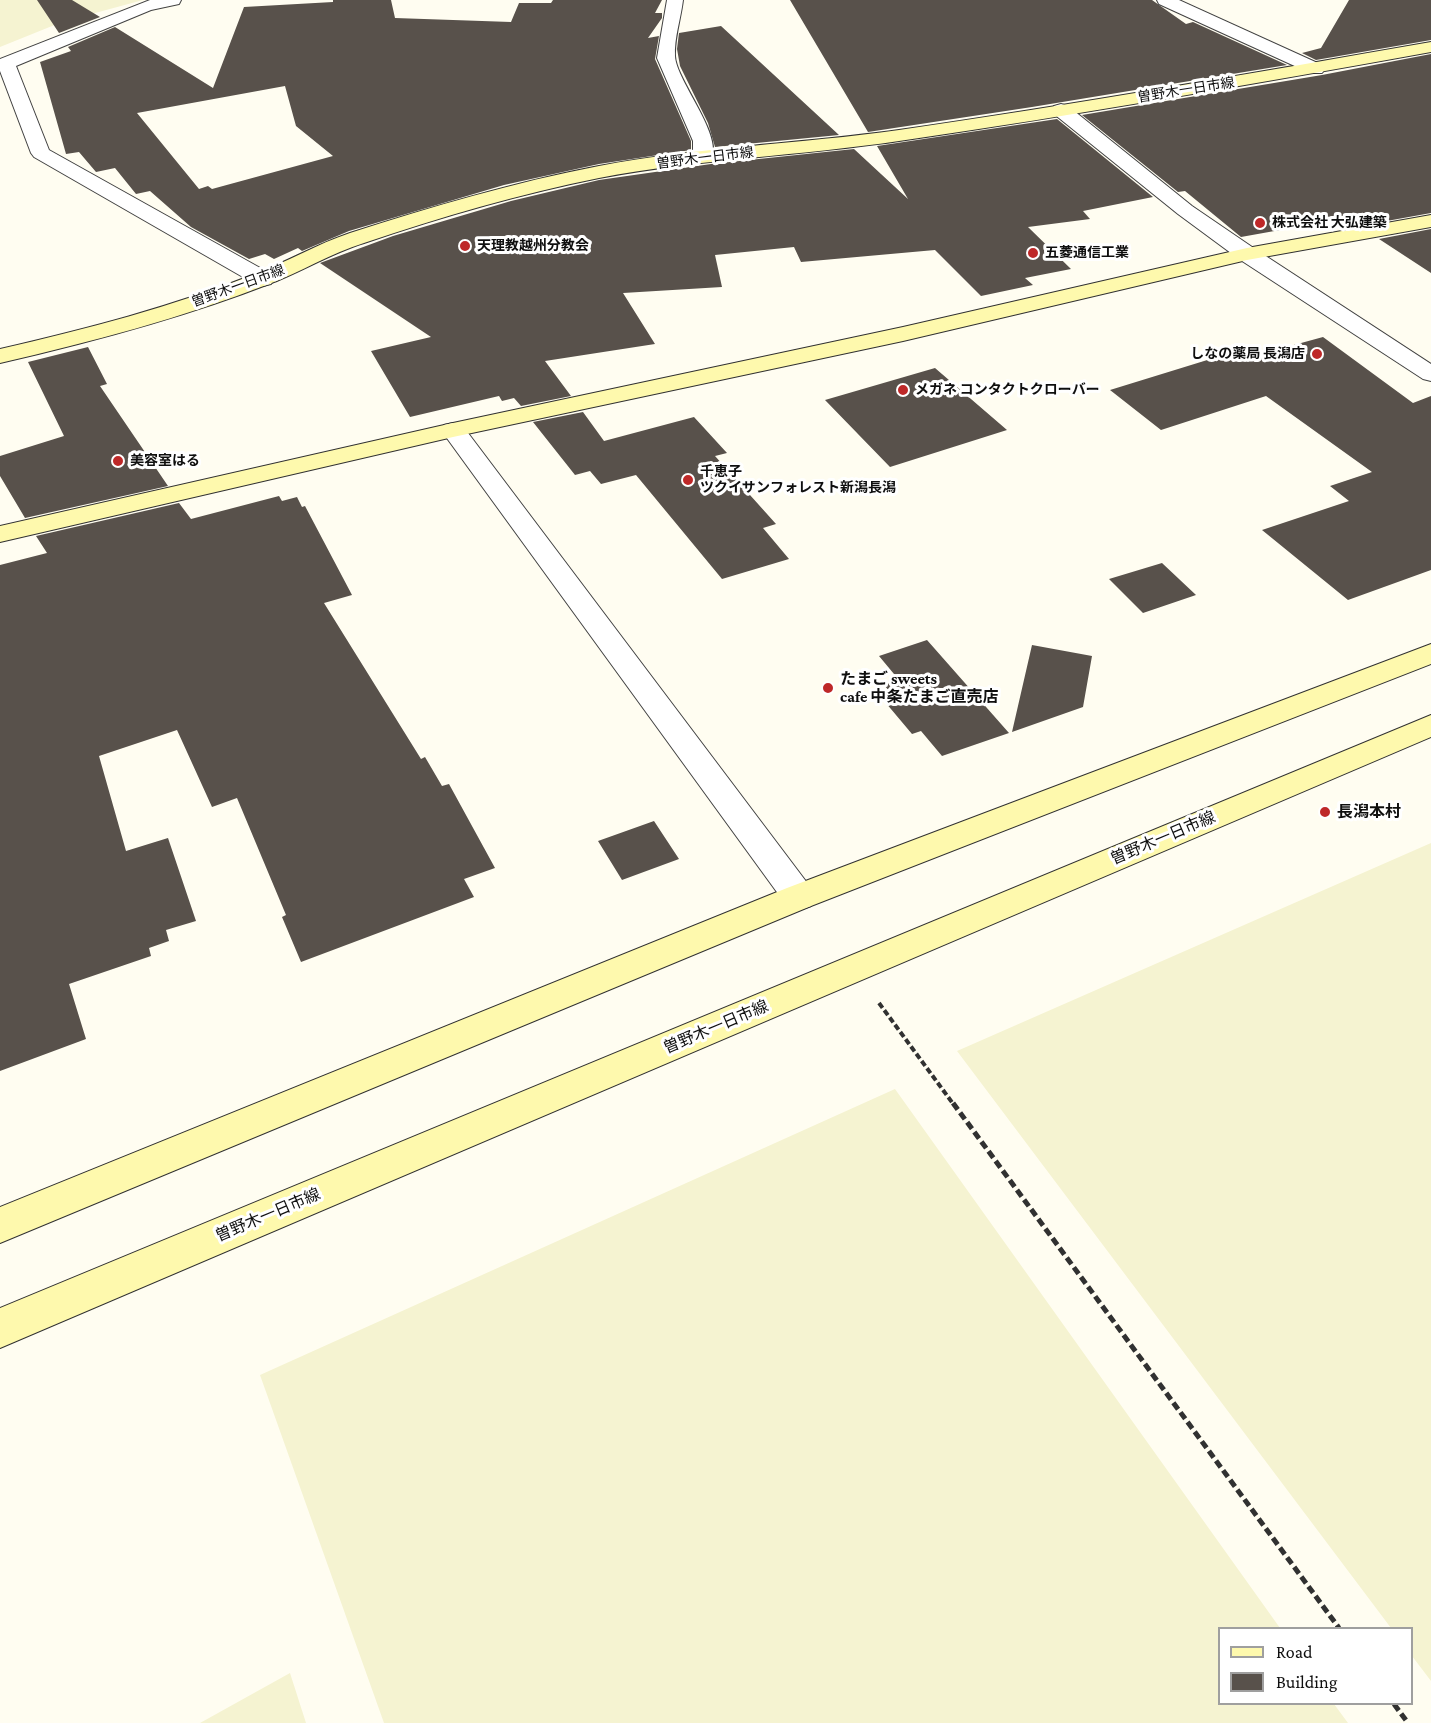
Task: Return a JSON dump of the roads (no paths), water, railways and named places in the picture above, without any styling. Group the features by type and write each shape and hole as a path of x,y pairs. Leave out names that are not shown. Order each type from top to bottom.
{"main road":[{"name":"曽野木一日市線","path":"0,357 83,337 157,315 263,279 353,239 509,193 600,172 703,157 895,136 1316,69 1431,47"},
{"path":"0,534 453,430 903,334 1247,254 1431,221"},
{"path":"0,1224 799,897 1431,653"},
{"name":"曽野木一日市線","path":"0,1328 1431,725"}],"street":[{"path":"173,0 144,3 3,65 41,153 263,279"},
{"path":"675,0 666,58 703,141 703,157"},
{"path":"1165,0 1316,69"},
{"path":"1061,110 1185,210 1247,254 1431,374"},
{"path":"453,430 799,897"}],"place":[{"name":"株式会社 大弘建築","path":"1260,223"},
{"name":"天理教越州分教会","path":"465,246"},
{"name":"五菱通信工業","path":"1033,253"},
{"name":"しなの薬局 長潟店","path":"1317,354"},
{"name":"メガネ コンタクトクローバー","path":"903,390"},
{"name":"美容室はる","path":"118,461"},
{"name":"千恵子 ツクイサンフォレスト新潟長潟","path":"688,480"},
{"name":"たまご sweets cafe 中条たまご直売店","path":"828,688"},
{"name":"長潟本村","path":"1325,812"}]}
